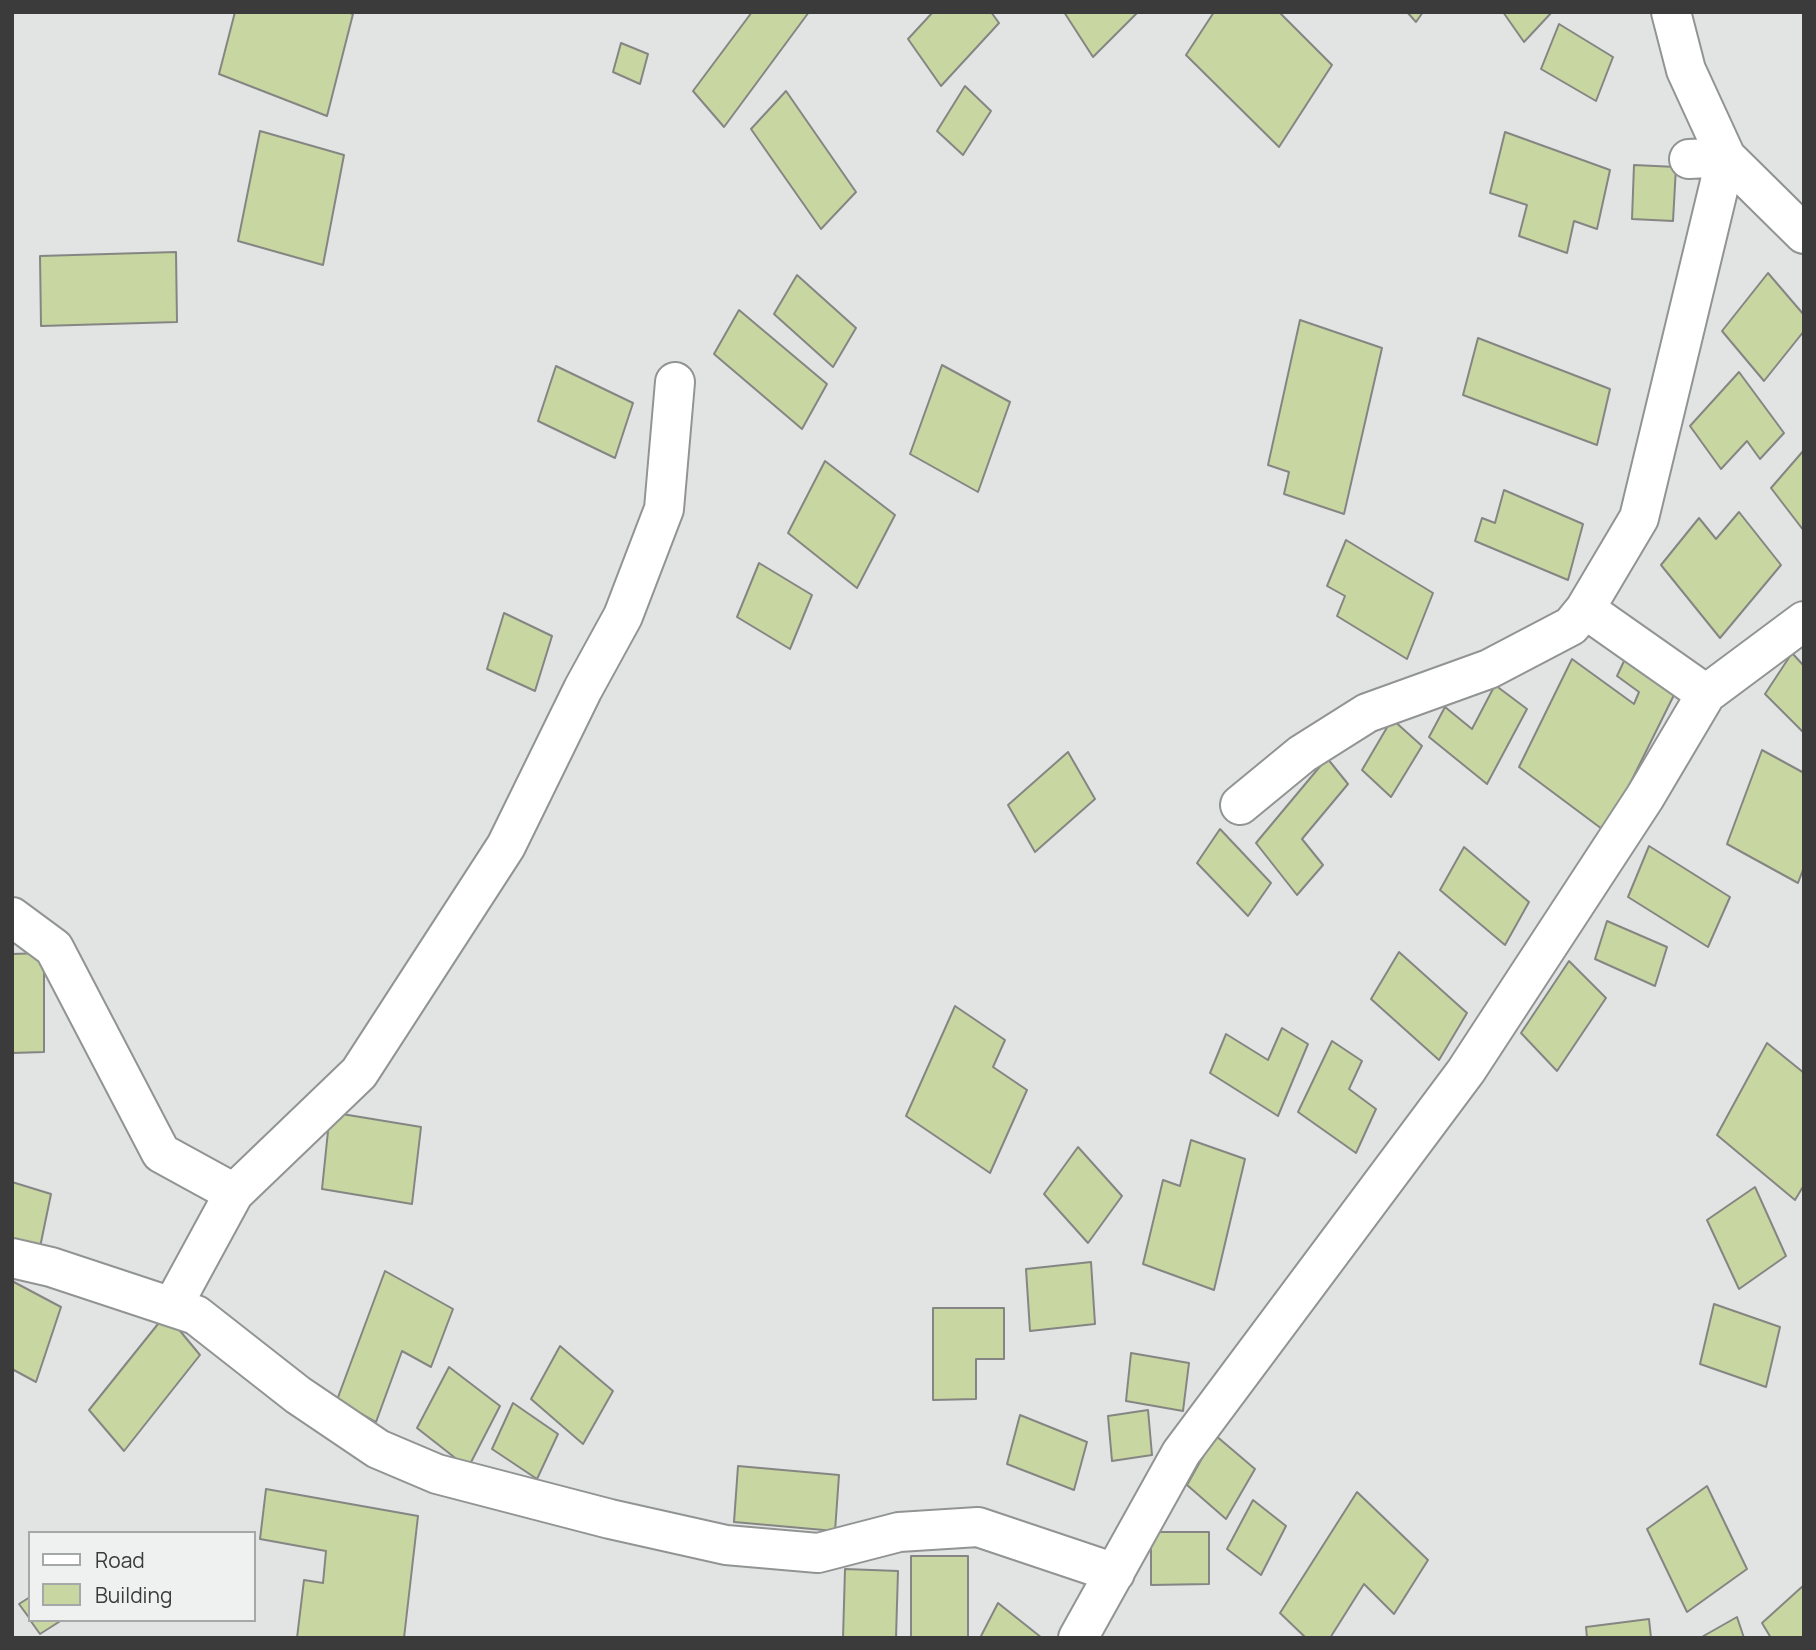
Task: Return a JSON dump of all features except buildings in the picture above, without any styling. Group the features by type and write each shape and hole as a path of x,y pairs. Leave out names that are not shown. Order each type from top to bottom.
{"street":[{"path":"1240,805 1302,754 1367,713 1489,669 1571,626 1585,609 1639,518 1708,158 1671,12"},
{"path":"1708,158 1804,234"},
{"path":"172,1307 234,1193 359,1073 506,846 583,689 624,615 664,509 675,382"},
{"path":"1585,609 1706,694"},
{"path":"1078,1638 1181,1453 1466,1070 1645,797 1706,694 1804,621"},
{"path":"12,918 54,948 160,1153 234,1193"},
{"path":"12,1258 51,1267 196,1315 298,1395 379,1449 437,1474 610,1519 726,1545 818,1553 899,1532 978,1527 1115,1573"}]}
